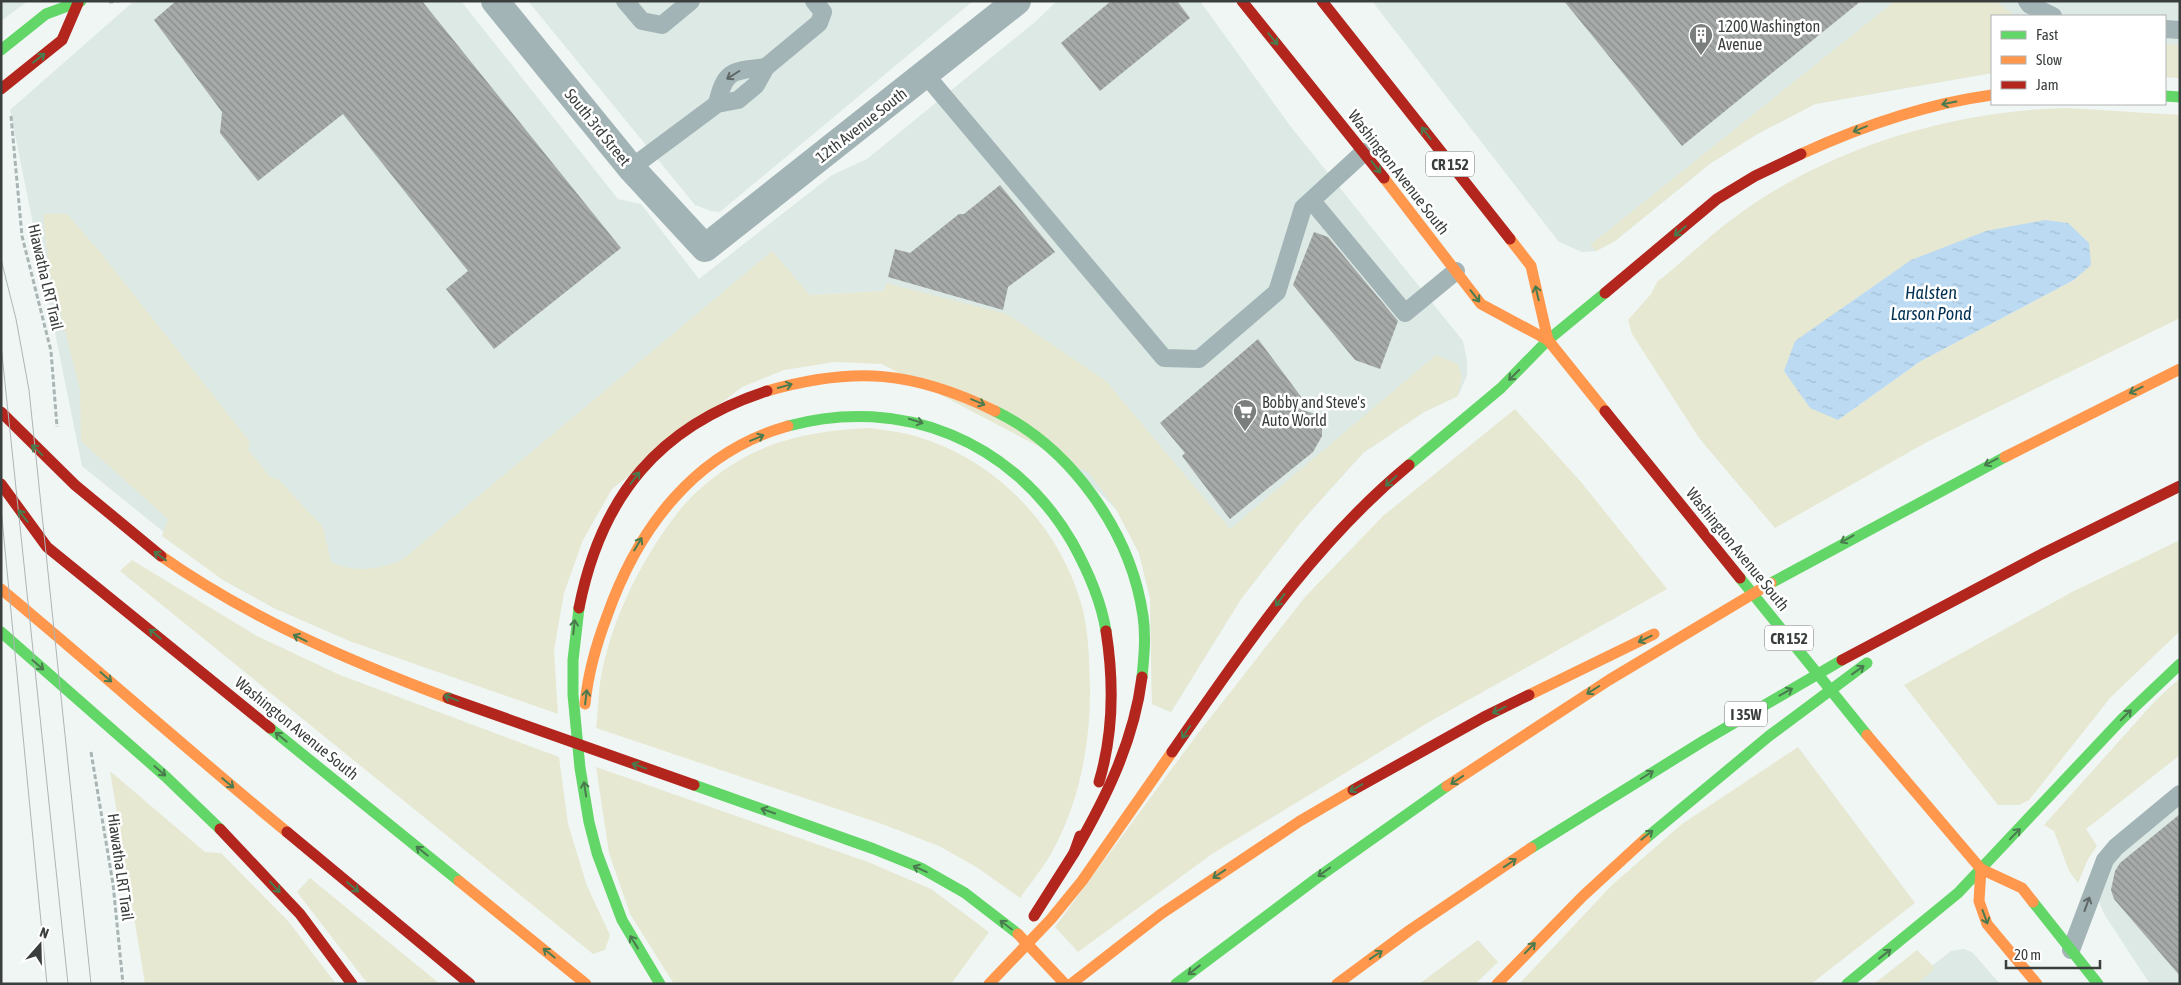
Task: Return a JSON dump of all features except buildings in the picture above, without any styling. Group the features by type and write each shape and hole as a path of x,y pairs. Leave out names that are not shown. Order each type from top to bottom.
{"main road":[{"name":"Washington Avenue South","path":"1242,1 1364,152 1481,304 1548,340 1891,765 1981,869 2022,888 2098,984"},
{"path":"1314,1 1357,46"},
{"name":"Washington Avenue South","path":"1322,1 1531,266 1548,340"},
{"path":"1,50 46,14 80,2"},
{"path":"1,89 62,40 80,2"},
{"path":"989,984 1051,919 1082,881 1234,662 1309,564 1364,506 1405,468 1501,388 1548,340 1717,199 1771,166 1906,112 1991,95"},
{"path":"2166,96 2180,97"},
{"path":"1176,984 1348,855 1544,722 1682,635 1830,549 2000,458 2180,369"},
{"path":"660,984 626,928 593,841 580,763 571,662 575,618 586,576 602,533 621,497 648,461 676,436 721,408 762,392 807,380 846,376 920,381 993,409 1026,429 1055,450 1090,493 1111,525 1138,586 1144,627 1143,664 1137,709 1120,768 1074,853 1000,972"},
{"path":"1,412 33,446 112,517 156,553 212,590 267,622 337,656 496,716 874,849 926,871 963,892 1016,932 1065,984"},
{"path":"580,763 585,698 592,656 619,580 637,545 659,513 720,456 754,439 793,424 835,417 868,415 907,419 941,429 966,440 997,458 1024,478 1055,513 1076,545 1094,584 1107,630 1112,702 1102,774 1074,853"},
{"name":"Washington Avenue South","path":"1,484 47,546 586,984"},
{"name":"I 35W","path":"1337,984 1463,895 1586,813 1748,713 1978,586 2085,531 2180,486"},
{"path":"1697,613 1830,549"},
{"path":"1497,984 1571,906 1628,851 1736,763 1882,653 1978,586"},
{"path":"1,589 103,674 177,741 470,984"},
{"path":"1071,984 1161,914 1300,821 1393,766 1484,717 1662,630"},
{"path":"1,632 165,776 230,839 300,914 352,984"},
{"path":"1847,984 1936,914 1981,869 2122,719 2180,664"},
{"path":"1981,869 1979,901 1987,924 2037,984"}],"street":[{"name":"South 3rd Street","path":"495,1 631,168 705,248"},
{"name":"12th Avenue South","path":"705,248 1016,1"}],"lane":[{"path":"625,1 642,21 662,25 691,1"},
{"path":"631,168 717,104 722,82 736,71 766,67 819,23 823,12 814,1"},
{"path":"2027,1 2030,5 2051,15"},
{"path":"2166,29 2180,30"},
{"path":"925,74 1164,358 1199,359 1277,292 1303,208 1364,152"},
{"path":"1312,200 1406,313 1456,271"},
{"path":"2071,950 2105,860 2116,847 2180,794"}],"path":[{"name":"Hiawatha LRT Trail","path":"13,139 22,236 51,351 57,420"},
{"name":"Hiawatha LRT Trail","path":"92,755 113,884 123,984"}],"shaded area":[{"path":"1,1 28,1 1,21"},
{"path":"134,1 461,1 618,199 641,204 699,279 832,175 867,159 1035,22 1057,1 1200,1 1291,127 1463,341 1467,360 1467,375 1458,396 1424,412 1363,453 1300,523 1241,599 1171,712 1152,704 1150,598 1139,553 1116,509 886,284 884,291 810,295 352,642 274,608 223,580 82,466 10,110"},
{"path":"528,1 973,1 720,212 695,205"},
{"path":"1372,1 2180,1 2180,78 2166,77 2166,15 1991,15 1991,73 1815,104 1759,133 1711,163 1615,241 1596,251 1582,252 1559,242"},
{"path":"2180,804 2180,984 2150,984 2104,914 2098,899 2113,858"},
{"path":"1964,949 1972,952 2000,984 1909,984 1951,951"}],"green space":[{"path":"1895,1 1996,1 2014,15 1991,15 1991,73 1815,104 1759,133 1711,163 1615,241 1596,251 1590,245"},
{"path":"2166,44 2180,45 2180,78 2166,77"},
{"path":"2067,108 2180,115 2180,318 1927,442 1775,528 1699,438 1632,334 1628,320 1651,294 1657,282 1718,230 1764,197 1804,174 1845,155 1888,139 1932,126 2022,111","holes":["1911,260 2074,280 1921,361 1838,420"]},
{"path":"43,214 67,214 101,253 250,442 248,449 271,478 278,479 323,527 331,562 357,569 375,568 402,560 772,251 810,295 884,291 886,283 1007,314 1106,381 1230,529 1436,355 1458,364 1462,376 1458,396 1424,412 1363,453 1300,523 1241,599 1171,712 1152,704 1150,598 1139,553 1116,509 1089,473 882,364 834,362 784,370 742,387 612,489 583,540 564,593 554,650 558,714 352,642 274,608 223,580 162,536 168,519 81,441 80,390 49,268"},
{"path":"1515,409 1581,482 1667,589 1429,722 1212,854 1078,952 1055,927 1196,736 1305,597 1383,516"},
{"path":"869,428 907,434 937,444 965,457 991,474 1015,494 1054,543 1069,571 1080,600 1087,632 1090,686 1088,730 1081,773 1076,794 1061,835 1051,854 1020,898 978,868 939,846 882,824 596,728 604,661 619,616 650,552 684,505 726,468 762,449 788,440 815,434"},
{"path":"2180,540 2180,631 2111,697 2029,800 2019,805 1998,805 1904,685 2072,592"},
{"path":"132,560 257,636 340,675 559,757 568,824 587,886 610,935 605,950 593,954 120,571"},
{"path":"2180,678 2180,755 2086,829 2097,846 2088,859 2078,883 2069,871 2054,831 2044,825 2155,701"},
{"path":"1798,747 1915,903 1811,984 1519,984 1611,886 1682,824"},
{"path":"596,767 868,862 931,889 989,932 951,984 674,984 630,914 609,853"},
{"path":"110,771 205,852 221,853 289,922 336,984 145,984"},
{"path":"310,878 440,984 368,984 297,892"},
{"path":"1478,940 1498,962 1475,984 1419,984"},
{"path":"1917,950 1935,968 1917,984 1874,984"}],"water":[{"name":"Halsten Larson Pond","path":"2045,220 2068,223 2089,243 2091,265 2074,280 1921,361 1838,420 1810,408 1784,371 1795,341 1911,260 1986,231"}],"tram line":[{"path":"1,259 16,319 29,390 91,984"},
{"path":"1,345 68,984"},
{"path":"1,508 47,984"}],"traffic: fast":[{"path":"1,50 46,14 81,1"},
{"path":"2166,96 2180,97"},
{"path":"1409,465 1501,388 1548,340 1605,293"},
{"path":"995,411 1023,427 1072,470 1093,496 1111,524 1126,554 1143,616 1145,639 1142,677"},
{"path":"788,426 831,418 872,417 912,422 951,434 986,453 1019,477 1048,507 1072,542 1093,585 1106,631"},
{"path":"1771,583 2005,457"},
{"path":"1740,578 1867,735"},
{"path":"579,608 573,660 573,695 580,768 589,822 597,853 622,920 660,984"},
{"path":"1,632 165,776 220,829"},
{"path":"1531,848 1705,740 1842,660"},
{"path":"1645,839 1769,736 1867,663"},
{"path":"1847,984 1958,893 2122,719 2180,664"},
{"path":"270,728 459,881"},
{"path":"694,785 874,849 921,868 965,893 1018,934"},
{"path":"1176,984 1317,878 1447,786"},
{"path":"2033,902 2098,984"}],"traffic: slow":[{"path":"1801,154 1847,134 1894,117 1942,104 1991,95"},
{"path":"1384,178 1481,304 1548,340 1605,411"},
{"path":"1510,239 1531,266 1548,340"},
{"path":"2005,457 2180,369"},
{"path":"767,391 828,378 883,377 937,387 995,411"},
{"path":"585,704 593,659 607,616 635,553 653,524 674,498 698,474 725,454 755,438 788,426"},
{"path":"161,556 229,599 300,636 336,653 448,698"},
{"path":"1447,786 1609,680 1771,583"},
{"path":"1,589 287,832"},
{"path":"1529,695 1654,634"},
{"path":"1867,735 1981,869"},
{"path":"989,984 1051,919 1082,881 1172,752"},
{"path":"1071,984 1161,914 1300,821 1353,790"},
{"path":"1497,984 1583,896 1645,839"},
{"path":"1337,984 1410,930 1531,848"},
{"path":"2033,902 2022,888 1981,869 1979,901 1987,924 2037,984"},
{"path":"459,881 586,984"},
{"path":"1018,934 1065,984"}],"traffic: jam":[{"path":"1242,1 1384,178"},
{"path":"1322,1 1510,239"},
{"path":"1,89 62,40 78,3"},
{"path":"1605,293 1717,199 1755,176 1801,154"},
{"path":"579,608 589,568 602,532 620,499 641,471 666,446 695,424 729,406 767,391"},
{"path":"1605,411 1740,578"},
{"path":"1,412 75,485 161,556"},
{"path":"1172,752 1225,675 1310,564 1341,529 1409,465"},
{"path":"1,484 47,547 270,728"},
{"path":"1842,660 2042,554 2180,486"},
{"path":"1099,782 1108,744 1111,707 1109,650 1106,631"},
{"path":"1074,853 1097,811 1117,768 1132,724 1142,677"},
{"path":"1353,790 1484,717 1529,695"},
{"path":"448,698 694,785"},
{"path":"220,829 300,914 352,984"},
{"path":"287,832 470,984"},
{"path":"1034,916 1074,853 1080,836"}],"place":[{"name":"1200 Washington Avenue","path":"1701,56"},
{"name":"Bobby and Steve's Auto World","path":"1245,432"}]}
